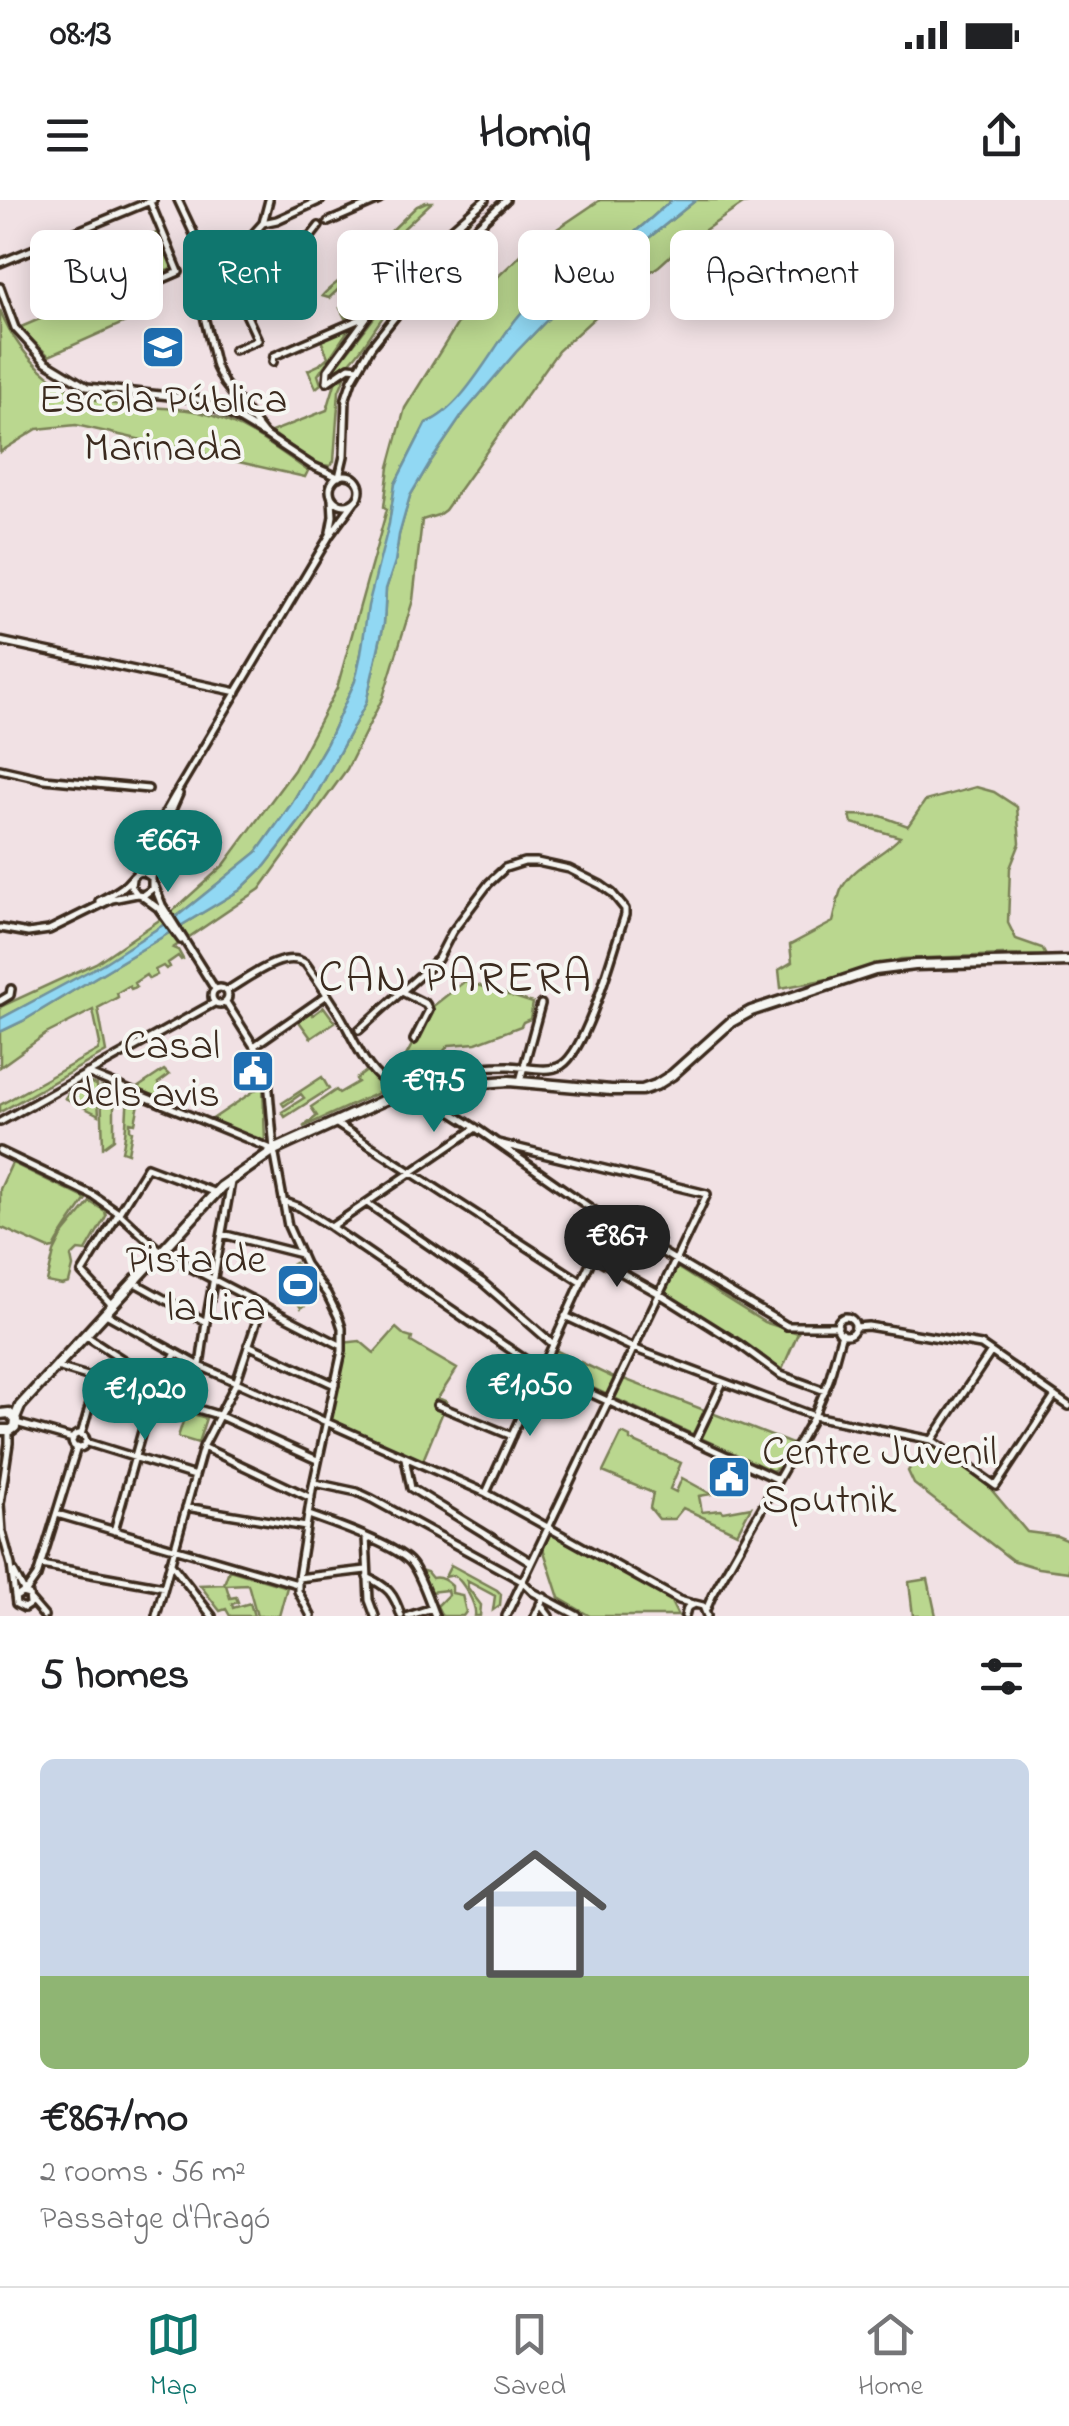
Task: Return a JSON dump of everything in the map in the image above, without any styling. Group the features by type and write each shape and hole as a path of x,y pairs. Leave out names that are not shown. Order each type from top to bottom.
{"street":[{"path":"178,200 192,230"},
{"path":"257,230 263,223 269,200"},
{"path":"263,223 321,200"},
{"path":"328,222 379,200"},
{"path":"449,230 484,200"},
{"path":"160,907 132,888 142,855 330,535 359,494 359,486 346,470 344,456 346,398 359,368 438,263 506,200"},
{"path":"80,230 152,201 179,272 163,279"},
{"path":"473,212 481,222"},
{"path":"316,230 319,226"},
{"path":"0,263 30,250"},
{"path":"0,287 15,328 46,362 87,388 197,399 338,477"},
{"path":"205,320 216,367 224,383 264,434"},
{"path":"234,350 258,340 249,320"},
{"path":"273,362 274,356 357,320"},
{"path":"359,368 348,368 327,382 328,370 364,320"},
{"path":"338,477 344,456"},
{"path":"311,465 330,488 330,535"},
{"path":"330,488 338,477 350,476"},
{"path":"332,498 343,505 355,501"},
{"path":"0,641 237,692"},
{"path":"0,768 44,779 148,789"},
{"path":"90,908 112,899 150,892 160,838 180,791"},
{"path":"142,855 152,852 155,858"},
{"path":"226,991 284,959 300,959 354,1034 379,1079 385,1082 431,1072 507,1066 552,1069 564,1064 587,1029 624,909 601,885 569,869 537,862 505,868 452,932 438,960 354,1034"},
{"path":"0,928 35,933 49,930 144,872 153,880 160,907 178,938 215,990"},
{"path":"44,1616 25,1593 1,1532 0,1504 9,1443 4,1430 15,1420 20,1406 216,1193 274,1150 414,1088 520,1081 642,1090 672,1075 731,1022 751,1011 876,970 915,965 1069,961"},
{"path":"214,1002 215,990 222,988 228,996 226,1002"},
{"path":"0,1001 10,995 11,989"},
{"path":"402,992 426,1004 429,1010 414,1040"},
{"path":"254,1046 327,995"},
{"path":"0,1122 214,1002 226,1002"},
{"path":"226,1002 267,1067 274,1150 288,1226 342,1328 342,1346 298,1581 298,1590 311,1616"},
{"path":"520,1081 541,1004"},
{"path":"86,1073 274,1150"},
{"path":"216,1193 147,1167 82,1274 109,1310 200,1366 486,1494 707,1613 712,1596 814,1416 838,1353 840,1330 839,1321 847,1317 854,1321 850,1334 840,1330 787,1326 609,1221 414,1088"},
{"path":"336,1122 580,1281"},
{"path":"331,1227 476,1128"},
{"path":"498,1144 707,1194 506,1616"},
{"path":"0,1151 94,1196 120,1214 162,1254 342,1346"},
{"path":"200,1366 232,1179"},
{"path":"283,1202 331,1227 542,1371 778,1480"},
{"path":"367,1202 482,1282 553,1344"},
{"path":"486,1494 609,1221"},
{"path":"222,1234 301,1254"},
{"path":"592,1256 658,1293 781,1375 825,1391"},
{"path":"135,1283 206,1322"},
{"path":"156,1616 194,1476 236,1382 262,1305"},
{"path":"566,1316 632,1348 814,1416 932,1440 996,1486 1055,1396"},
{"path":"855,1327 981,1345 1069,1406"},
{"path":"85,1335 159,1383"},
{"path":"248,1345 335,1384"},
{"path":"932,1440 991,1352"},
{"path":"114,1531 152,1396 176,1353"},
{"path":"57,1367 218,1415 318,1460"},
{"path":"97,1380 81,1434 86,1442 194,1476"},
{"path":"695,1442 723,1382"},
{"path":"436,1405 512,1436"},
{"path":"2,1413 20,1406"},
{"path":"2,1413 72,1439"},
{"path":"72,1439 81,1434"},
{"path":"72,1439 77,1447"},
{"path":"77,1447 86,1442"},
{"path":"14,1603 37,1576 77,1447"},
{"path":"204,1447 311,1498"},
{"path":"404,1458 411,1488 532,1562"},
{"path":"314,1483 372,1499 522,1582 542,1601 549,1616"},
{"path":"186,1507 306,1527"},
{"path":"57,1514 298,1581 366,1573 386,1586 404,1616 432,1608"},
{"path":"308,1515 402,1554 412,1563 435,1616"},
{"path":"366,1537 368,1600 375,1616"},
{"path":"170,1562 212,1616"},
{"path":"11,1565 14,1603 31,1616"},
{"path":"41,1566 164,1588"},
{"path":"18,1578 29,1581 37,1576"},
{"path":"679,1600 685,1614 712,1596"},
{"path":"23,1611 31,1601"},
{"path":"535,1616 542,1601"},
{"path":"542,1601 578,1616"}],"green space":[{"path":"600,200 672,200 637,230 556,230"},
{"path":"696,200 762,200 743,204 705,230 670,230 670,256 650,272 650,237"},
{"path":"432,202 402,230 393,230 417,206"},
{"path":"163,242 174,268 163,273"},
{"path":"518,258 518,318 455,404 426,423 395,484 355,681 327,743 292,803 257,852 180,914 105,963 0,1019 0,1007 96,963 174,910 224,865 294,770 337,688 387,509 384,507 389,467 405,408 460,320 498,320 498,276"},
{"path":"337,283 337,291 329,298 322,296"},
{"path":"0,310 20,346 64,386 101,401 214,416 270,444 308,471 305,477 76,425 37,429 0,452"},
{"path":"37,320 130,320 49,356 21,327"},
{"path":"372,320 381,320 357,354 330,375"},
{"path":"547,320 592,320 558,351 445,510 422,520 413,600 383,697 347,769 260,889 173,948 183,959 178,956 168,963 170,967 155,970 157,975 149,979 146,975 134,983 136,987 129,986 98,1008 106,1052 0,1112 0,1105 98,1050 100,1044 93,1010 46,1034 0,1067 0,1032 240,890 265,866 308,810 366,703 384,623 386,589 410,496 463,414"},
{"path":"348,326 318,375 321,384 316,388 308,370 328,357 321,340"},
{"path":"345,372 339,391 334,461 330,466 316,464 271,432 327,410 337,377"},
{"path":"976,787 994,792 1017,807 1020,843 1010,868 1008,923 1016,939 1042,948 1046,956 901,959 781,988 779,970 792,962 790,945 833,922 846,882 900,837 852,823 850,815 881,816 908,826 925,801"},
{"path":"465,981 533,1003 530,1019 476,1043 449,1045 430,1067 396,1075 432,1007"},
{"path":"324,1007 335,1022 311,1038 298,1020"},
{"path":"164,1070 169,1075 158,1083 172,1104 137,1088"},
{"path":"368,1070 380,1085 380,1092 303,1127 317,1116 311,1107 336,1090 339,1093 358,1082 356,1079"},
{"path":"322,1077 329,1089 285,1117 282,1112 304,1098 301,1094 284,1106 282,1103"},
{"path":"90,1083 97,1085 99,1115 65,1098 69,1092"},
{"path":"263,1085 265,1142 211,1120"},
{"path":"101,1087 117,1093 114,1139 103,1147"},
{"path":"128,1096 140,1099 135,1123 130,1122 128,1153 122,1151"},
{"path":"12,1163 86,1199 54,1248 0,1227 0,1189"},
{"path":"90,1202 105,1211 104,1220 86,1251 78,1250 71,1257 69,1283 47,1282 62,1236"},
{"name":"Pista de la Lira","path":"295,1263 317,1297 301,1308 278,1273"},
{"path":"676,1267 764,1322 798,1333 781,1372 753,1353 751,1347 664,1294"},
{"path":"396,1328 412,1338 411,1342 457,1369 438,1398 447,1402 421,1465 327,1423 342,1343 360,1341 374,1353"},
{"path":"555,1350 618,1380 624,1379 792,1444 781,1467 772,1471 547,1367"},
{"path":"186,1412 206,1418 198,1443 178,1437"},
{"path":"622,1433 681,1463 670,1489 676,1492 682,1478 711,1494 699,1496 702,1512 751,1507 737,1533 683,1508 674,1519 659,1519 650,1508 653,1493 603,1472"},
{"path":"931,1442 989,1487 1027,1532 1069,1541 1069,1572 1012,1560 914,1484 908,1471"},
{"path":"548,1532 664,1596 678,1616 590,1616 559,1598 542,1545"},
{"path":"451,1565 497,1590 501,1594 500,1605 493,1610 495,1596 467,1581 481,1605 480,1616 475,1616 472,1600 461,1583 454,1575 445,1577"},
{"path":"229,1570 287,1587 279,1616 257,1616 248,1584 226,1585 230,1598 236,1597 238,1602 232,1604 233,1608 250,1603 254,1616 230,1616 226,1609 220,1611 200,1585 224,1584"},
{"path":"420,1570 445,1580 452,1586 452,1593 462,1595 466,1612 463,1616 442,1616 437,1606 448,1595 447,1590 430,1592"},
{"path":"928,1579 936,1616 913,1616 909,1582"}],"water":[{"path":"672,200 696,200 650,237 650,230 637,230"},
{"path":"518,317 547,320 463,414 410,496 386,589 384,623 366,703 308,810 265,866 240,890 0,1032 0,1019 104,963 180,914 257,852 327,743 355,681 395,484 426,423 454,404"}],"place":[{"name":"Escola Pública Marinada","path":"163,347"},
{"name":"Casal dels avis","path":"253,1071"},
{"name":"Pista de la Lira","path":"298,1285"},
{"name":"Centre Juvenil Sputnik","path":"729,1477"}],"district":[{"name":"CAN PARERA","path":"456,980"}]}
